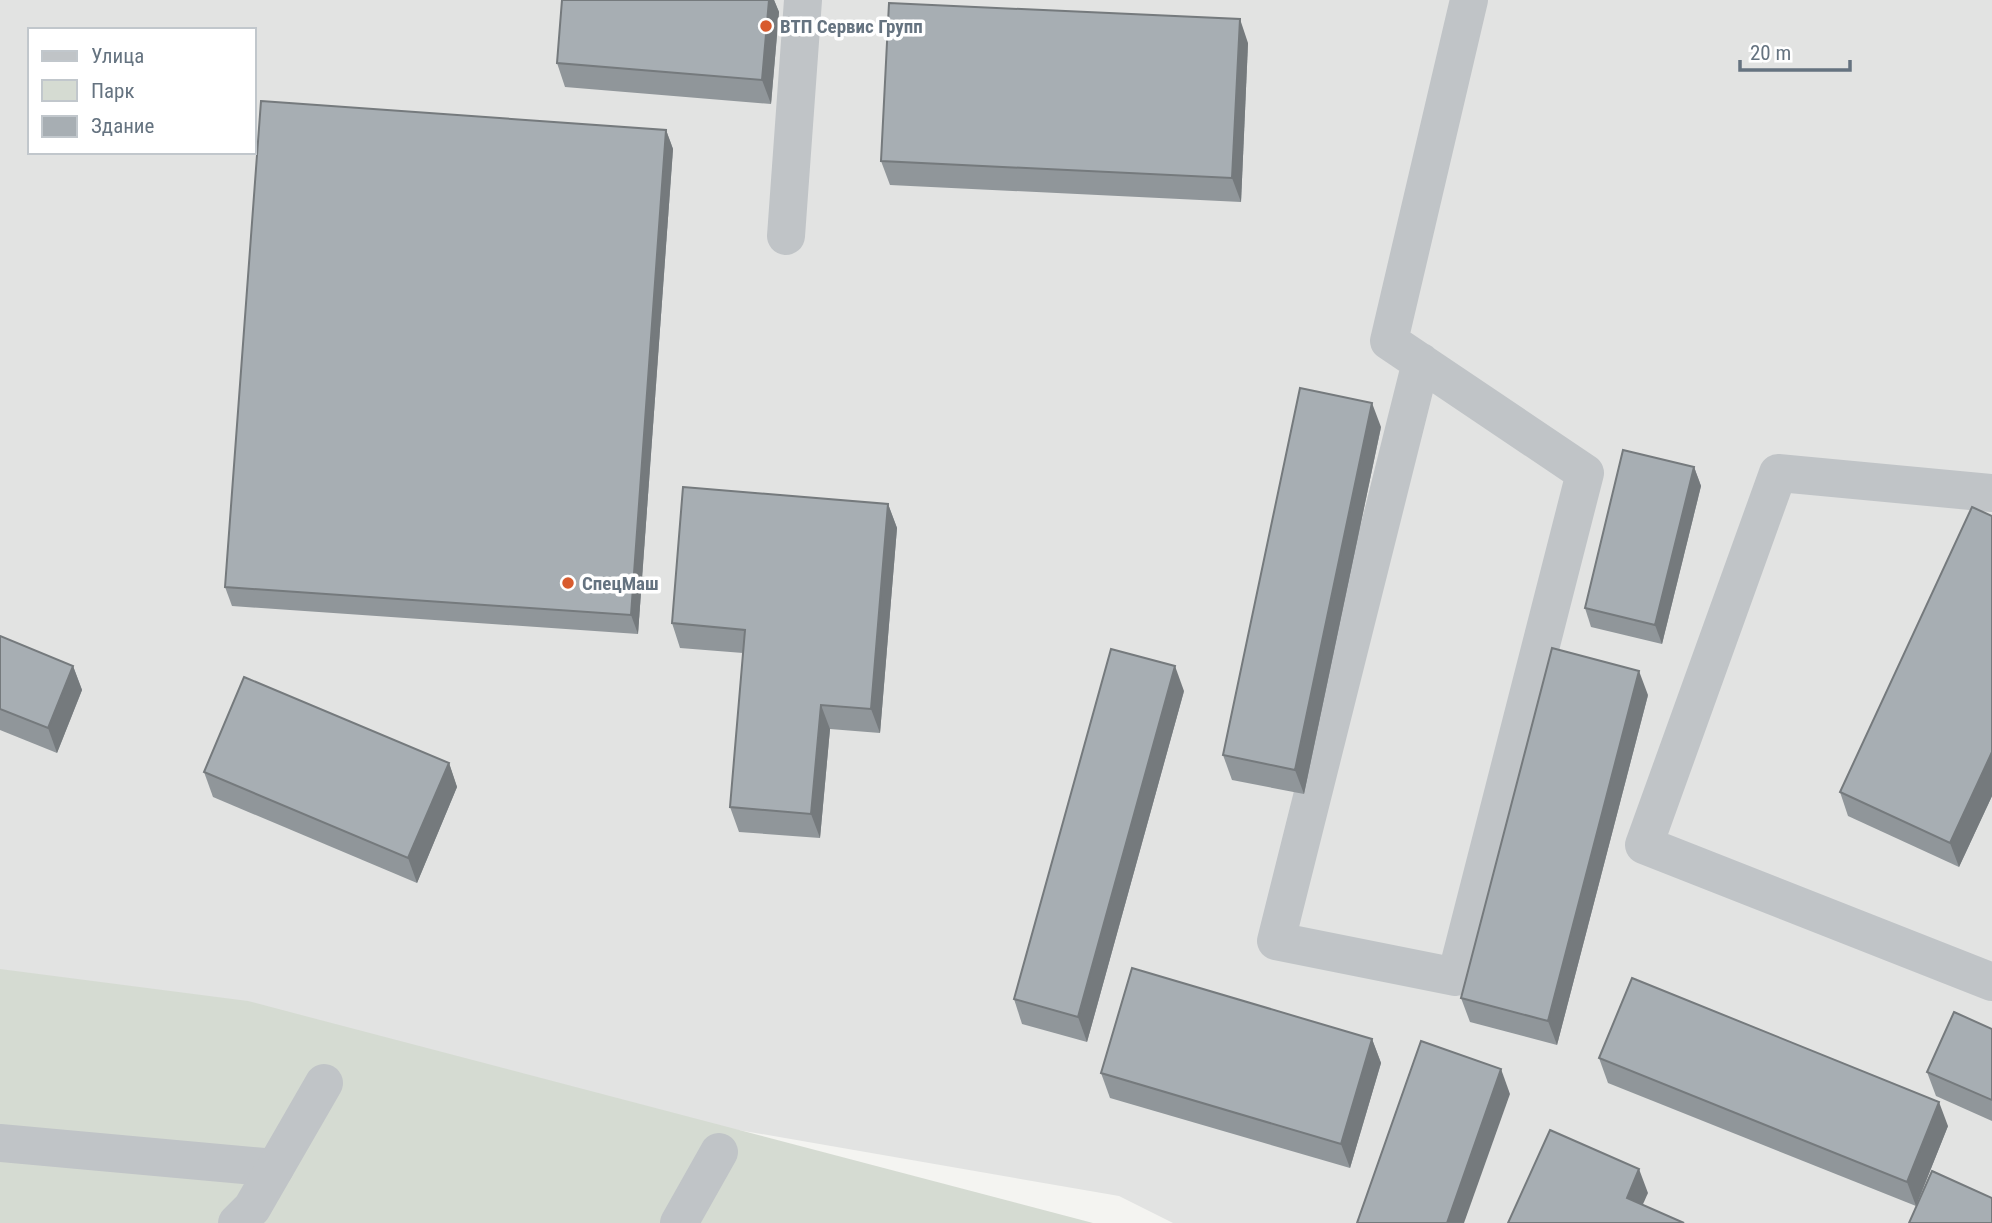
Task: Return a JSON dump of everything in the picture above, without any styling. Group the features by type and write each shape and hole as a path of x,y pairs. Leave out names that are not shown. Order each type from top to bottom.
{"lane":[{"path":"786,236 803,0"},
{"path":"1421,362 1276,941 1456,977 1585,473 1421,362 1389,341 1469,0"},
{"path":"1992,493 1778,473 1644,845 1992,982"},
{"path":"237,1223 252,1208 324,1083"},
{"path":"0,1143 275,1168"},
{"path":"678,1223 719,1152"}],"shaded area":[{"path":"0,0 1992,0 1992,1223 1173,1223 1119,1196 0,1002"}],"green space":[{"path":"0,969 248,1001 1093,1223 0,1223"}],"building":[{"path":"562,0 769,0 762,80 557,63"},
{"path":"889,3 1240,19 1232,178 881,161"},
{"path":"261,101 666,130 631,615 225,587"},
{"path":"1300,388 1372,403 1295,770 1223,755"},
{"path":"1623,450 1694,467 1655,625 1585,608"},
{"path":"683,487 888,504 871,709 821,705 811,814 730,807 745,630 672,623"},
{"path":"1972,507 1992,516 1992,752 1950,843 1840,792"},
{"path":"0,636 73,666 48,728 0,709"},
{"path":"1552,648 1639,671 1548,1021 1461,998"},
{"path":"1111,649 1175,666 1078,1017 1014,999"},
{"path":"244,677 449,763 408,858 204,772"},
{"path":"1132,968 1372,1039 1341,1144 1101,1073"},
{"path":"1632,978 1939,1102 1907,1182 1599,1058"},
{"path":"1954,1012 1992,1029 1992,1100 1927,1072"},
{"path":"1421,1041 1501,1069 1447,1223 1357,1223"},
{"path":"1550,1130 1639,1169 1627,1198 1684,1223 1508,1223"},
{"path":"1932,1171 1992,1198 1992,1223 1909,1223"}],"place":[{"name":"ВТП Сервис Групп","path":"766,26"},
{"name":"СпецМаш","path":"568,583"}]}
